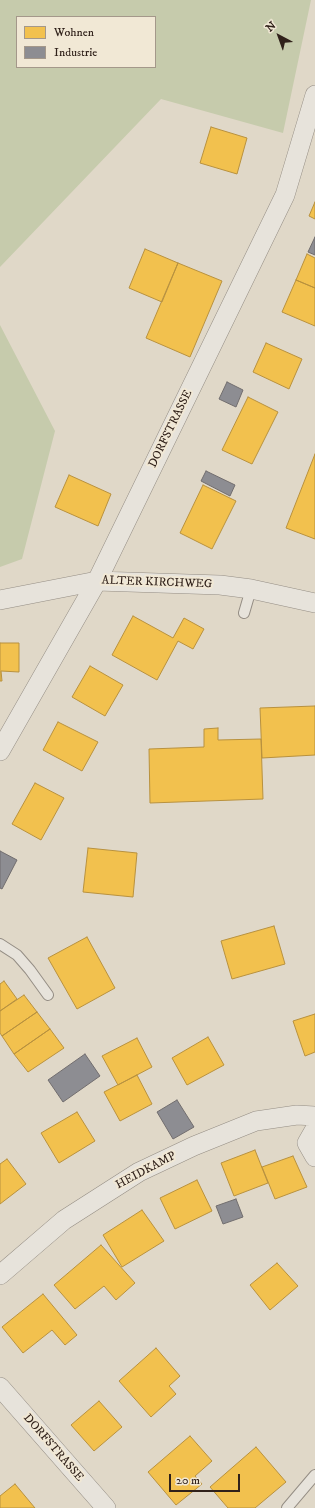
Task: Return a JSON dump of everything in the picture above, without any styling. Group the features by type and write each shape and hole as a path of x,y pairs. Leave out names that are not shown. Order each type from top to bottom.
{"street":[{"name":"DORFSTRASSE","path":"0,751 96,581 285,195 315,95"},
{"name":"ALTER KIRCHWEG","path":"0,600 96,581 220,586 251,589 315,603"},
{"name":"HEIDKAMP","path":"0,1275 64,1220 139,1172 194,1146 256,1121 297,1115 315,1116"},
{"path":"315,1129 307,1143 315,1158"},
{"name":"DORFSTRASSE","path":"0,1387 106,1508"}],"lane":[{"path":"244,613 251,589"},
{"path":"0,944 17,955 48,995"},
{"path":"287,1508 315,1475"}],"green space":[{"path":"0,0 311,0 283,133 161,99 0,267"},
{"path":"0,325 55,431 22,559 0,567"}],"building: Wohnen":[{"path":"211,127 247,138 237,174 200,163"},
{"path":"315,202 315,219 309,216"},
{"path":"145,249 178,263 162,302 129,288"},
{"path":"307,254 315,258 315,288 296,280"},
{"path":"178,263 222,281 190,357 146,338"},
{"path":"296,280 315,288 315,326 282,312"},
{"path":"266,343 302,359 289,389 253,372"},
{"path":"248,397 278,412 252,464 222,450"},
{"path":"315,454 315,539 286,528"},
{"path":"69,475 111,494 98,526 55,507"},
{"path":"203,485 236,501 212,549 180,533"},
{"path":"133,616 173,638 184,618 204,629 193,649 178,641 157,680 112,655"},
{"path":"0,643 19,643 19,672 1,671 2,681 0,681"},
{"path":"90,666 123,685 105,716 72,697"},
{"path":"315,706 315,755 262,758 260,708"},
{"path":"58,722 98,742 82,771 43,750"},
{"path":"218,728 218,740 261,739 263,799 150,803 149,749 204,747 204,729"},
{"path":"35,783 64,798 41,840 12,824"},
{"path":"88,848 137,853 133,897 83,892"},
{"path":"274,926 285,964 232,979 221,941"},
{"path":"87,937 115,988 77,1009 48,958"},
{"path":"4,981 17,999 0,1011 0,984"},
{"path":"24,995 37,1012 2,1036 0,1033 0,1011"},
{"path":"37,1012 50,1029 14,1054 2,1036"},
{"path":"315,1014 315,1052 305,1056 293,1021"},
{"path":"50,1029 64,1048 28,1072 14,1054"},
{"path":"208,1037 224,1065 187,1085 172,1058"},
{"path":"137,1038 152,1067 118,1085 102,1056"},
{"path":"137,1075 152,1104 120,1121 104,1092"},
{"path":"77,1112 95,1141 59,1163 41,1133"},
{"path":"255,1150 268,1183 234,1196 221,1163"},
{"path":"293,1156 307,1187 275,1199 262,1167"},
{"path":"7,1159 26,1184 0,1204 0,1164"},
{"path":"197,1180 212,1211 175,1229 160,1198"},
{"path":"142,1210 164,1241 122,1267 103,1235"},
{"path":"101,1245 135,1283 116,1300 104,1286 75,1309 54,1285"},
{"path":"277,1263 298,1286 270,1310 250,1285"},
{"path":"43,1294 77,1335 65,1345 52,1330 23,1353 2,1327"},
{"path":"156,1348 180,1376 169,1386 176,1394 151,1417 119,1381"},
{"path":"99,1401 122,1427 94,1451 71,1425"},
{"path":"190,1436 212,1461 195,1476 202,1484 176,1505 148,1472"},
{"path":"256,1447 286,1482 255,1508 228,1508 210,1487"},
{"path":"15,1484 35,1508 0,1508 0,1496"}],"building: Industrie":[{"path":"315,237 315,255 308,252"},
{"path":"227,382 243,390 236,407 219,399"},
{"path":"206,471 235,485 230,496 201,481"},
{"path":"0,851 17,860 2,889 0,888"},
{"path":"85,1054 100,1076 63,1102 48,1080"},
{"path":"177,1100 194,1127 173,1139 157,1112"},
{"path":"236,1199 243,1217 223,1224 216,1206"}]}
